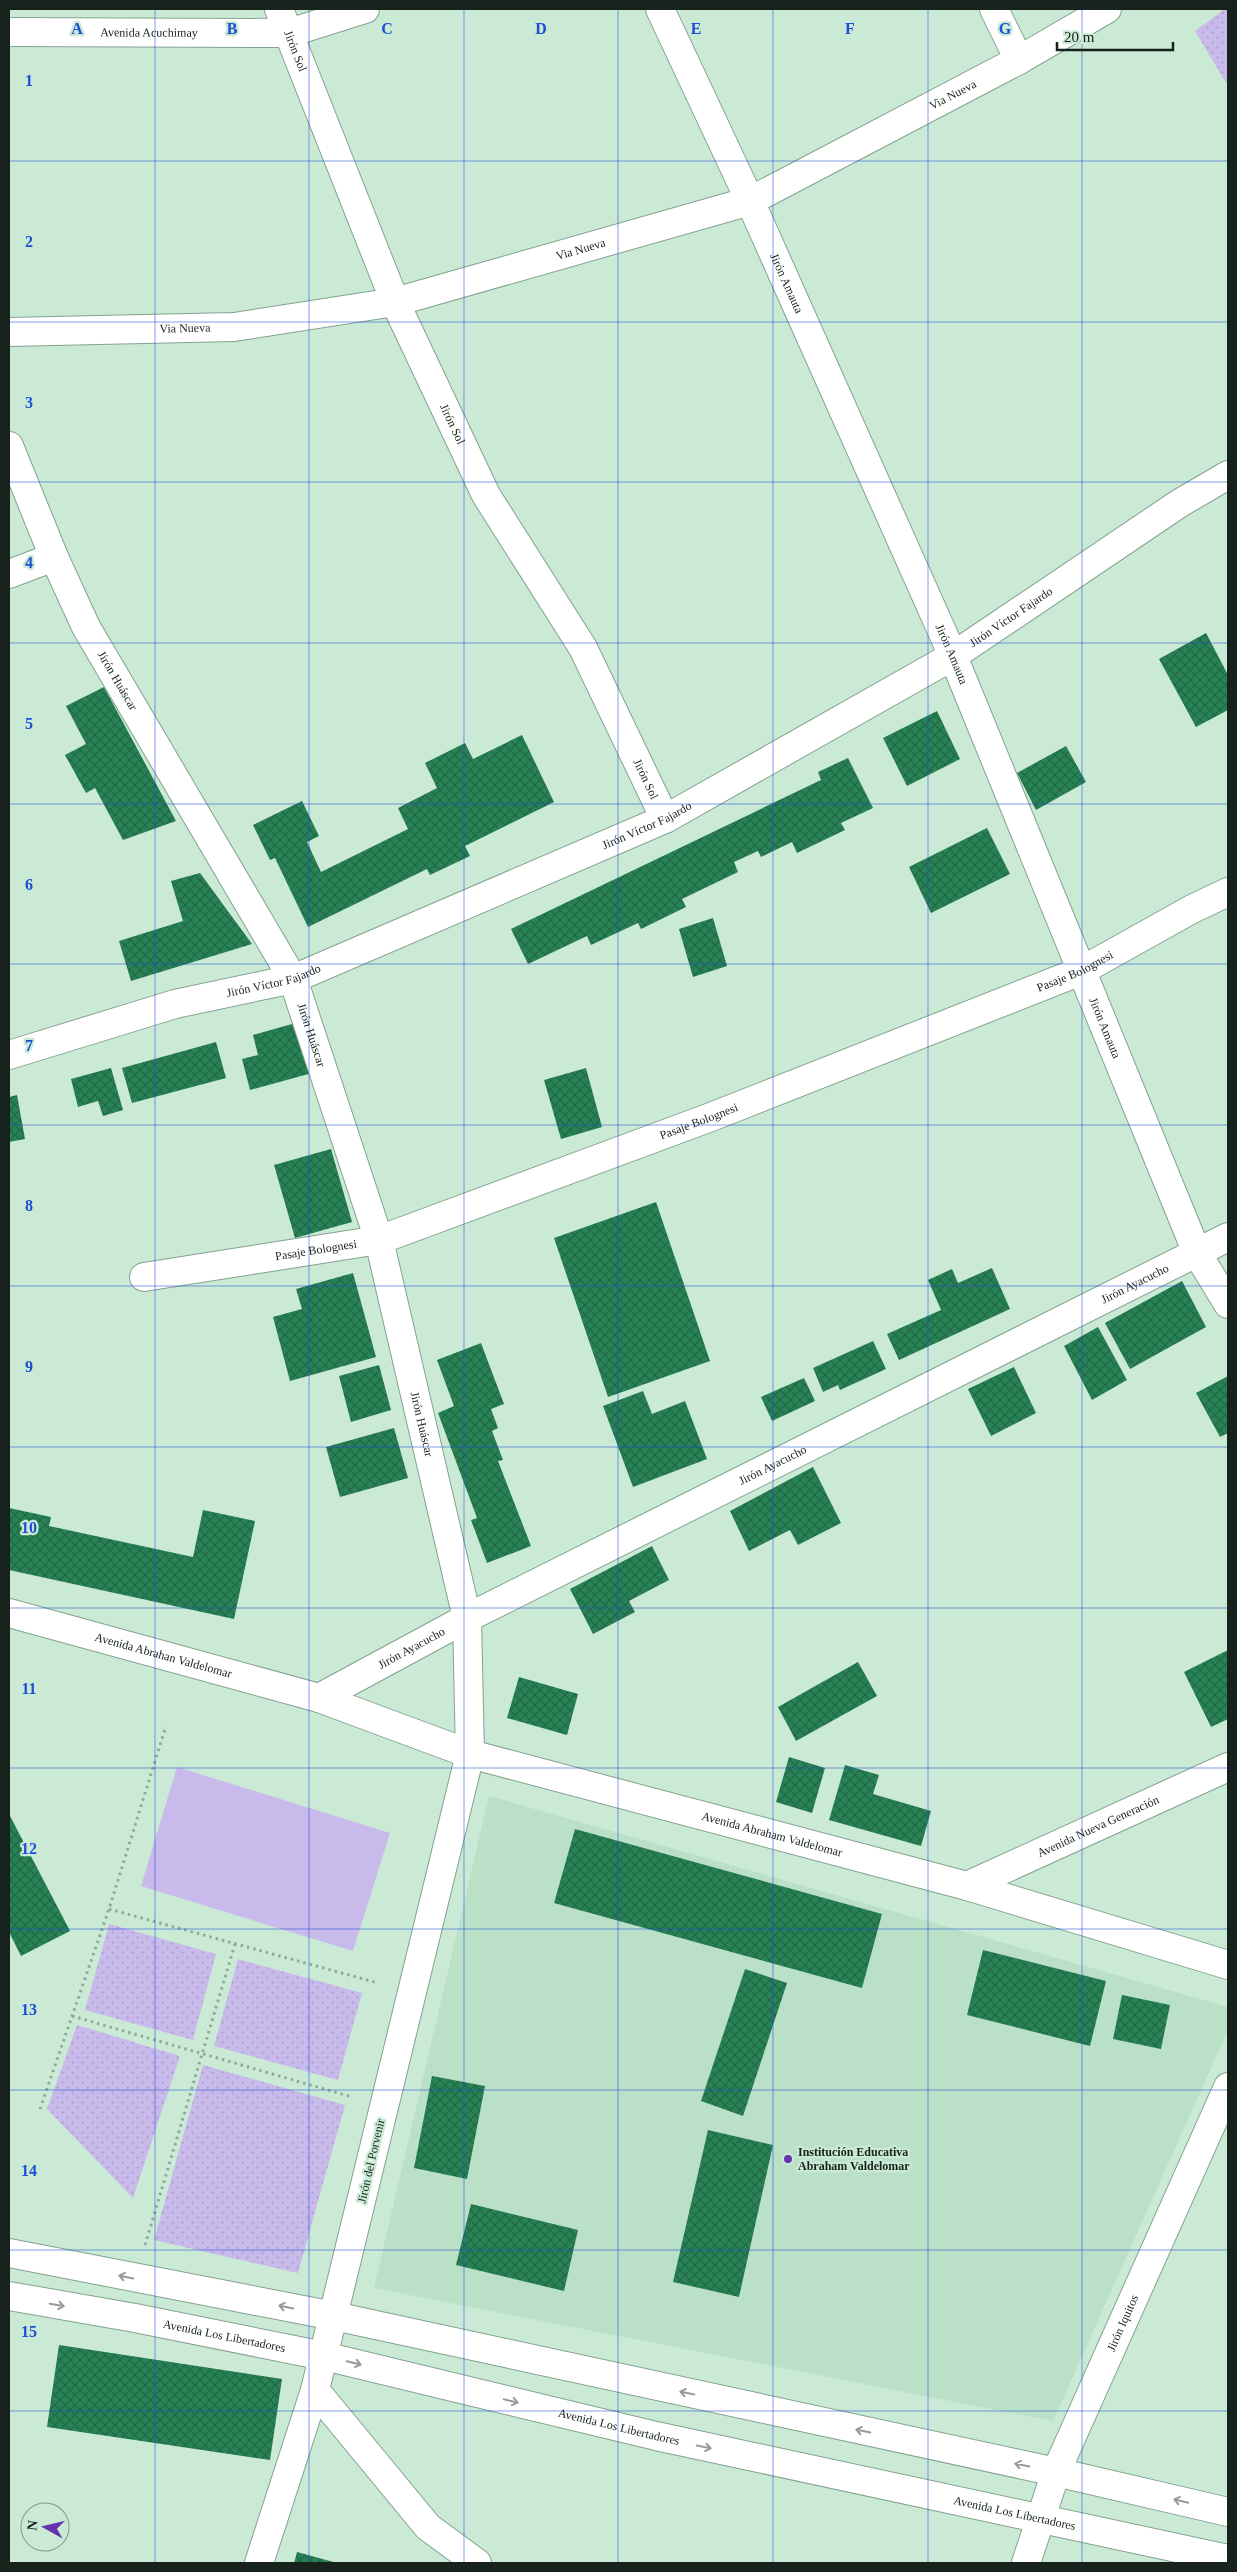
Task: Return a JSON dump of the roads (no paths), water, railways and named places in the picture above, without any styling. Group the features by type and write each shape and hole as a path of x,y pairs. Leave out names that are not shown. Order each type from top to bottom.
{"street":[{"name":"Avenida Acuchimay","path":"9,32 284,21 365,9"},
{"name":"Jirón Amauta","path":"660,9 750,201 953,656 1197,1253 1228,1304"},
{"path":"994,9 1019,60"},
{"name":"Via Nueva","path":"9,332 234,327 395,302 750,201 1019,60 1107,9"},
{"name":"Jirón Sol","path":"284,21 395,302 486,495 584,648 665,819"},
{"name":"Jirón Huáscar","path":"9,446 54,557 86,627 294,979 379,1240 467,1618 470,1754"},
{"name":"Jirón Víctor Fajardo","path":"9,1055 176,1004 294,979 665,819 953,656 1180,503 1228,475"},
{"path":"9,574 54,557"},
{"name":"Pasaje Bolognesi","path":"144,1276 379,1240 711,1117 1081,971 1192,909 1228,892"},
{"name":"Jirón Ayacucho","path":"319,1698 467,1618 1228,1237"},
{"name":"Avenida Abrahan Valdelomar","path":"9,1613 319,1698"},
{"name":"Avenida Abraham Valdelomar","path":"319,1698 470,1754 967,1886 1228,1965"},
{"name":"Jirón del Porvenir","path":"259,2563 315,2390 324,2356 410,1991 470,1754"},
{"name":"Avenida Nueva Generación","path":"967,1886 1228,1767"},
{"name":"Jirón Iquitos","path":"1026,2563 1056,2472 1228,2087"},
{"path":"9,2252 135,2279 334,2316 1056,2472 1228,2512"},
{"name":"Avenida Los Libertadores","path":"9,2296 135,2318 324,2356 656,2436 1228,2559"},
{"path":"315,2390 428,2527 477,2563"}],"place":[{"name":"Institución Educativa Abraham Valdelomar","path":"788,2159"}]}
